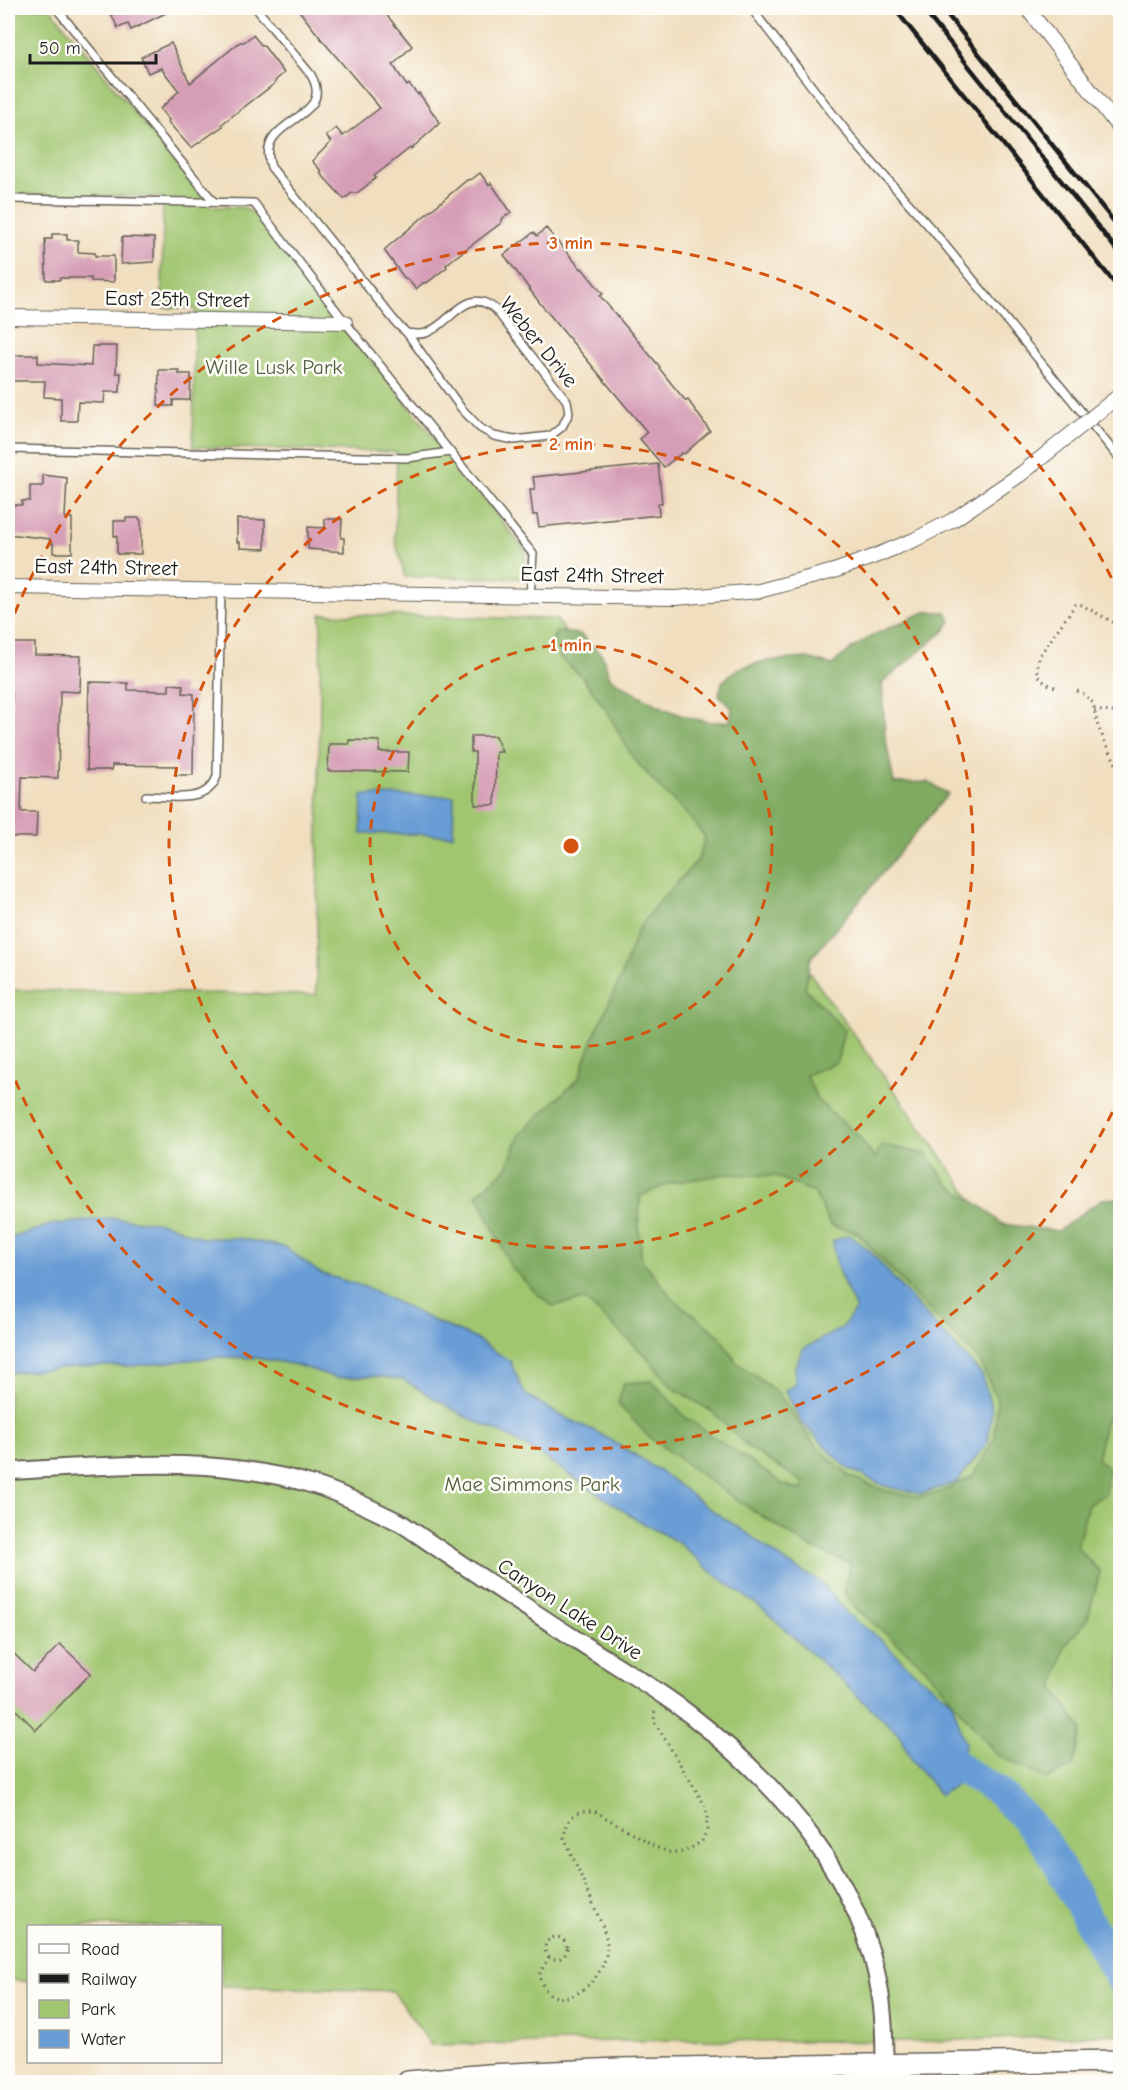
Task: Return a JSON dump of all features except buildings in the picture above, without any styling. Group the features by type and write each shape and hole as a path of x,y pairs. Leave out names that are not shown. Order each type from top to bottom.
{"main road":[{"path":"408,2082 488,2075 618,2069 884,2074 953,2064 1120,2061"}],"street":[{"path":"1028,8 1115,113 1120,129"},
{"name":"East 25th Street","path":"8,317 345,322"},
{"name":"East 24th Street","path":"8,586 675,598 759,591 834,571 914,540 953,520 1021,474 1120,394"},
{"name":"Canyon Lake Drive","path":"8,1471 166,1464 224,1466 276,1475 318,1486 400,1523 688,1713 738,1756 786,1806 813,1839 839,1878 858,1917 872,1956 883,2018 884,2074"}],"lane":[{"path":"56,8 214,202"},
{"name":"Weber Drive","path":"256,8 317,85 314,104 272,137 267,147 267,157 271,167 398,325 407,333 461,408 480,428 494,436 514,440 550,436 562,427 569,413 567,401 495,309 486,302 476,300 466,304 427,332 407,333"},
{"path":"751,8 857,145 935,233 1120,459"},
{"path":"8,199 254,203 345,322 533,554 530,596"},
{"path":"8,449 407,458 450,452"},
{"path":"146,796 200,796 212,788 215,782 217,776 221,590"}],"path":[{"path":"1055,687 1045,684 1040,678 1037,664 1040,655 1075,606 1080,604 1120,626"},
{"path":"1077,691 1093,703 1098,727 1120,772"},
{"path":"1094,710 1120,713"},
{"path":"549,1957 539,1975 546,1991 557,1997 584,1992 597,1977 605,1962 607,1944 603,1928 564,1837 566,1825 578,1811 596,1812 669,1852 681,1852 693,1847 702,1841 707,1830 706,1807 654,1721 656,1692"},
{"path":"558,1936 568,1947 564,1957 556,1959 549,1957 545,1950 548,1940 558,1936"}],"green space":[{"name":"Wille Lusk Park","path":"8,8 50,8 212,207 242,207 256,214 526,551 526,578 405,577 395,539 397,452 193,447 195,308 162,308 163,197 8,194"},
{"path":"925,612 946,612 951,621 944,631 882,683 885,736 894,783 928,782 948,794 810,960 805,988 844,1030 837,1062 806,1075 818,1101 858,1135 875,1159 881,1145 926,1154 949,1185 985,1209 1002,1224 1058,1231 1102,1199 1120,1198 1120,1352 1115,1352 1119,1386 1105,1423 1097,1459 1108,1468 1106,1493 1088,1505 1077,1547 1100,1572 1087,1621 1065,1645 1054,1689 1082,1729 1073,1766 1047,1779 997,1755 925,1667 852,1605 844,1593 850,1563 810,1547 735,1499 650,1438 618,1404 623,1383 652,1381 685,1417 783,1484 800,1490 805,1483 750,1449 713,1412 673,1388 646,1356 585,1300 552,1306 535,1292 511,1267 477,1194 506,1169 520,1134 579,1078 594,1036 621,977 637,931 656,905 698,860 705,837 685,812 633,758 605,708 582,677 560,658 552,641 556,632 580,634 602,655 610,678 637,694 684,716 715,722 730,721 732,708 719,695 722,682 737,669 765,661 808,658 832,665 865,640","holes":["726,1174 775,1176 814,1192 830,1225 858,1233 916,1297 979,1360 997,1399 995,1436 973,1476 941,1492 919,1497 886,1491 849,1476 815,1445 777,1392 736,1362 719,1335 674,1300 642,1260 639,1230 640,1196 671,1183"]},
{"name":"Mae Simmons Park","path":"321,614 556,619 1088,1361 1120,1399 1120,2034 912,2042 677,2040 431,2045 393,1991 222,1986 222,1925 27,1925 27,1981 8,1980 8,990 316,995"}],"water":[{"path":"362,795 454,796 453,835 361,833"},
{"path":"110,1218 165,1223 202,1238 238,1238 285,1247 320,1273 368,1288 474,1338 510,1361 525,1394 558,1414 599,1433 640,1458 789,1564 822,1583 847,1614 879,1638 913,1671 952,1701 965,1743 961,1781 940,1795 912,1760 898,1733 765,1611 708,1569 678,1542 639,1521 542,1456 504,1434 464,1416 402,1379 373,1376 337,1378 297,1365 257,1358 216,1357 134,1366 87,1366 8,1373 8,1239 50,1225"},
{"path":"849,1235 870,1251 982,1375 992,1410 988,1442 957,1482 921,1494 884,1486 847,1468 802,1423 785,1390 795,1385 795,1367 803,1349 842,1328 856,1309 835,1259 833,1241"}],"waterway":[{"path":"933,1740 962,1770 996,1790 1018,1811 1048,1846 1120,1979"}],"railway":[{"path":"894,8 1120,290"},
{"path":"922,8 1120,254"},
{"path":"942,8 1120,229"}]}
